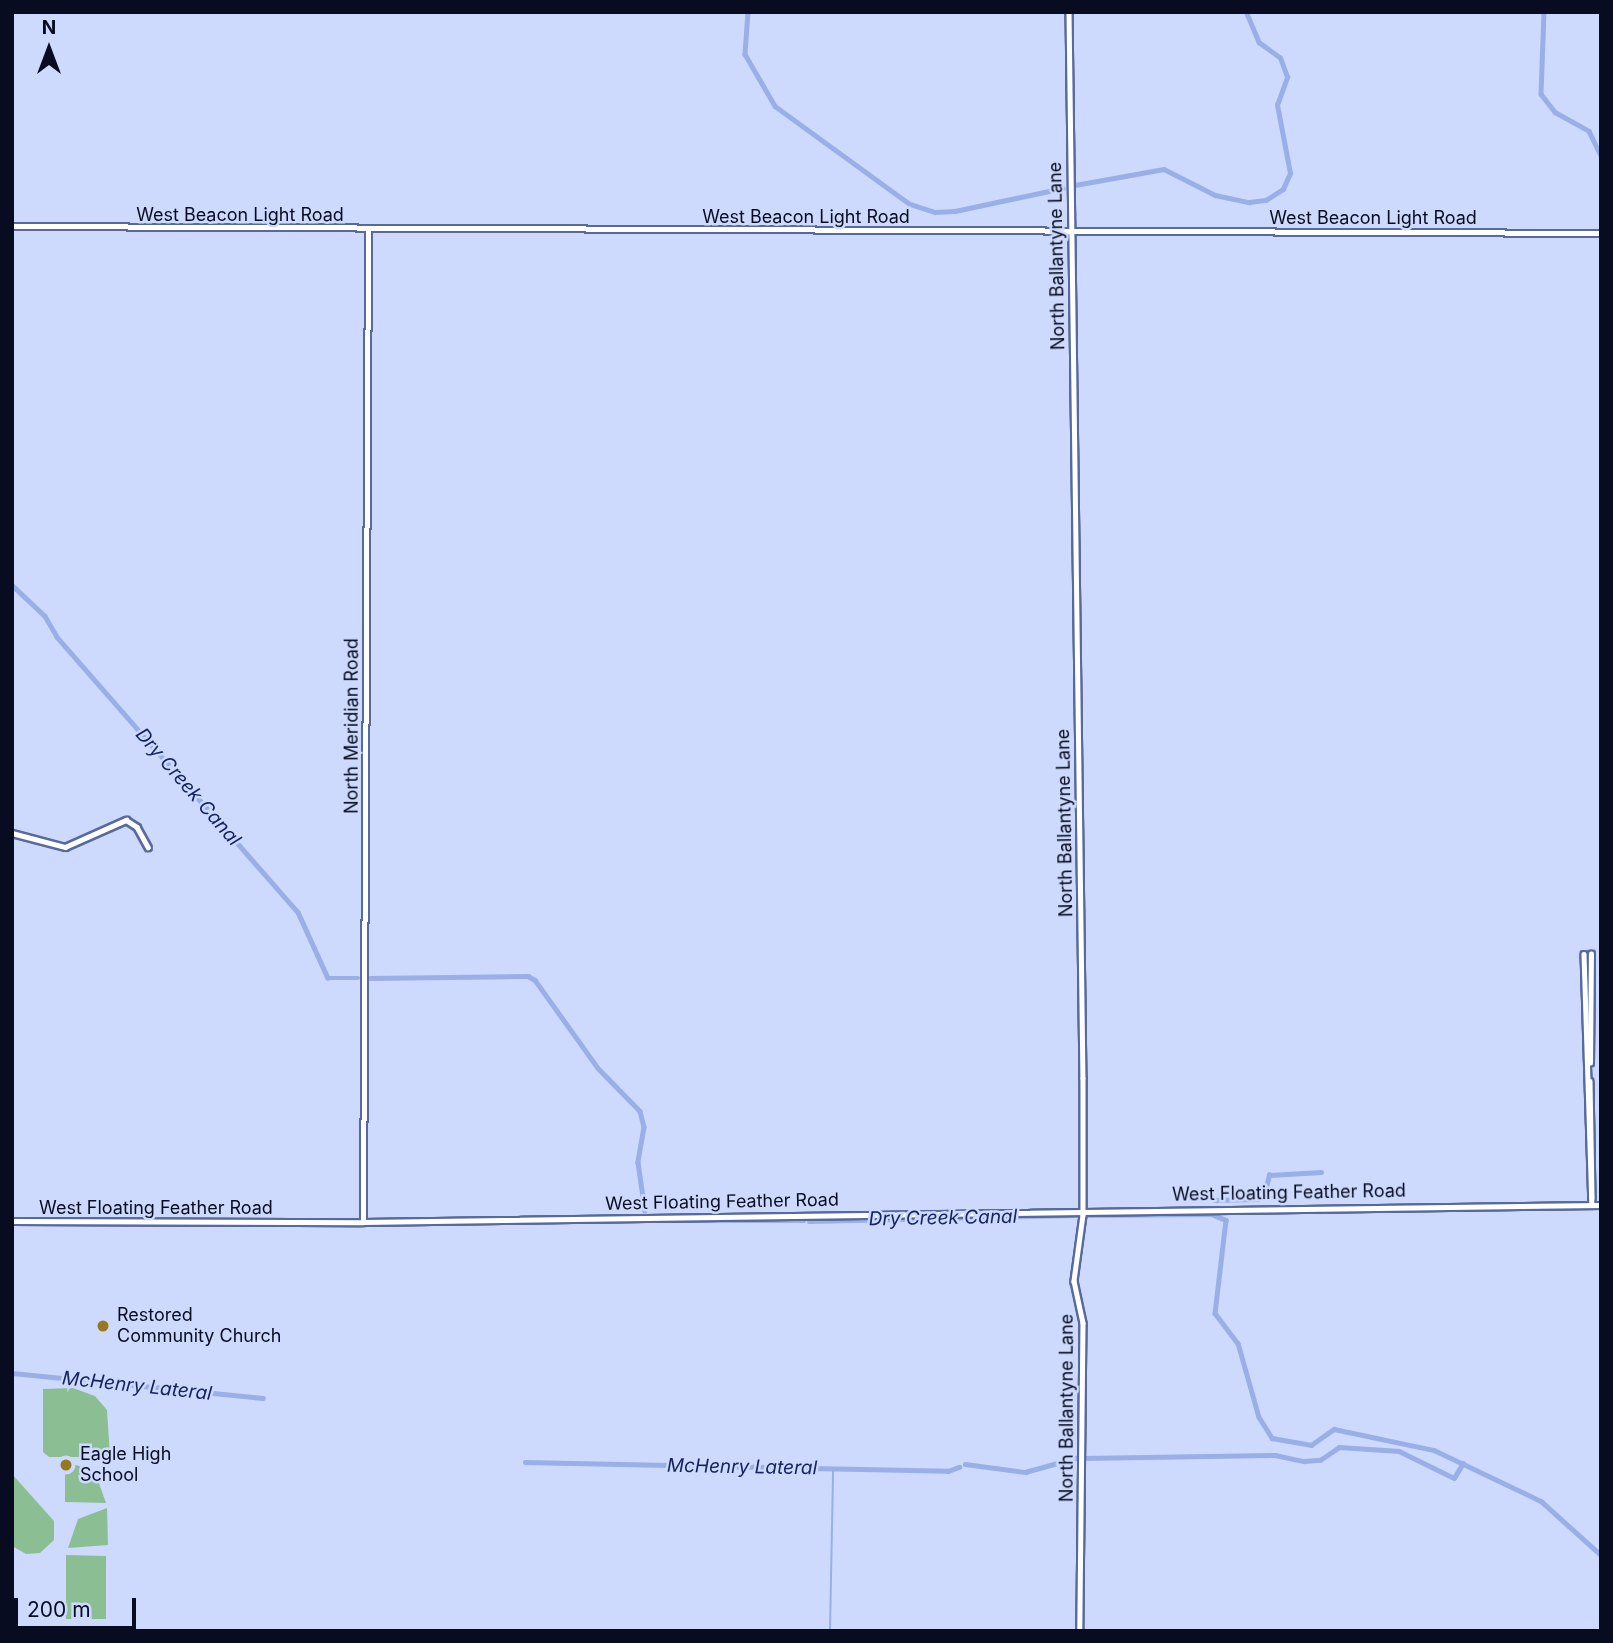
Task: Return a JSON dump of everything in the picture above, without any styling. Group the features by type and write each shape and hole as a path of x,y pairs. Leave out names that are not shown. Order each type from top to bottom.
{"main road":[{"name":"North Ballantyne Lane","path":"1069,12 1083,1210 1074,1266 1083,1322 1080,1631"},
{"name":"West Beacon Light Road","path":"12,226 368,230 1601,233"},
{"name":"North Meridian Road","path":"363,1222 368,230"},
{"path":"12,833 65,848 126,820 137,827 148,847"},
{"path":"1584,954 1590,1063"},
{"path":"1591,954 1592,1205"},
{"name":"West Floating Feather Road","path":"12,1222 363,1222 1083,1210 1601,1205"}],"green space":[{"path":"73,1388 95,1396 107,1410 110,1457 49,1457 43,1452 43,1389"},
{"path":"65,1461 95,1472 106,1503 65,1502"},
{"path":"12,1474 54,1521 54,1540 40,1553 26,1554 12,1546"},
{"path":"107,1508 108,1545 68,1548 78,1519"},
{"path":"66,1555 106,1556 106,1619 66,1619"}],"waterway":[{"path":"748,12 745,54 775,106 910,204 935,212 955,211 1063,188"},
{"path":"1075,185 1164,169 1215,195 1249,202 1266,200 1283,189 1290,173 1277,105 1287,77 1280,58 1259,43 1246,12"},
{"path":"1544,12 1541,94 1555,112 1589,131 1601,156"},
{"name":"Dry Creek Canal","path":"12,585 45,616 57,637 298,912 328,978 358,978"},
{"name":"Dry Creek Canal","path":"370,978 528,976 535,980 598,1068 640,1111 644,1127 638,1162 645,1211"},
{"path":"1214,1200 1258,1199 1264,1195 1269,1175 1321,1172"},
{"name":"Dry Creek Canal","path":"1089,1215 1211,1214 1226,1220 1215,1313 1238,1343 1259,1417 1272,1438 1311,1445 1334,1429 1434,1450 1541,1501 1601,1555"},
{"name":"Dry Creek Canal","path":"809,1221 1077,1215"},
{"name":"Dry Creek Canal","path":"648,1221 804,1221"},
{"name":"McHenry Lateral","path":"12,1373 263,1398"},
{"name":"McHenry Lateral","path":"1083,1458 1275,1455 1304,1461 1320,1460 1339,1447 1399,1451 1454,1478 1463,1463"},
{"name":"McHenry Lateral","path":"965,1464 1025,1472 1076,1458"},
{"name":"McHenry Lateral","path":"525,1462 948,1471 959,1467"},
{"path":"830,1631 833,1469"}],"place":[{"name":"Restored Community Church","path":"103,1326"},
{"name":"Eagle High School","path":"66,1465"}]}
